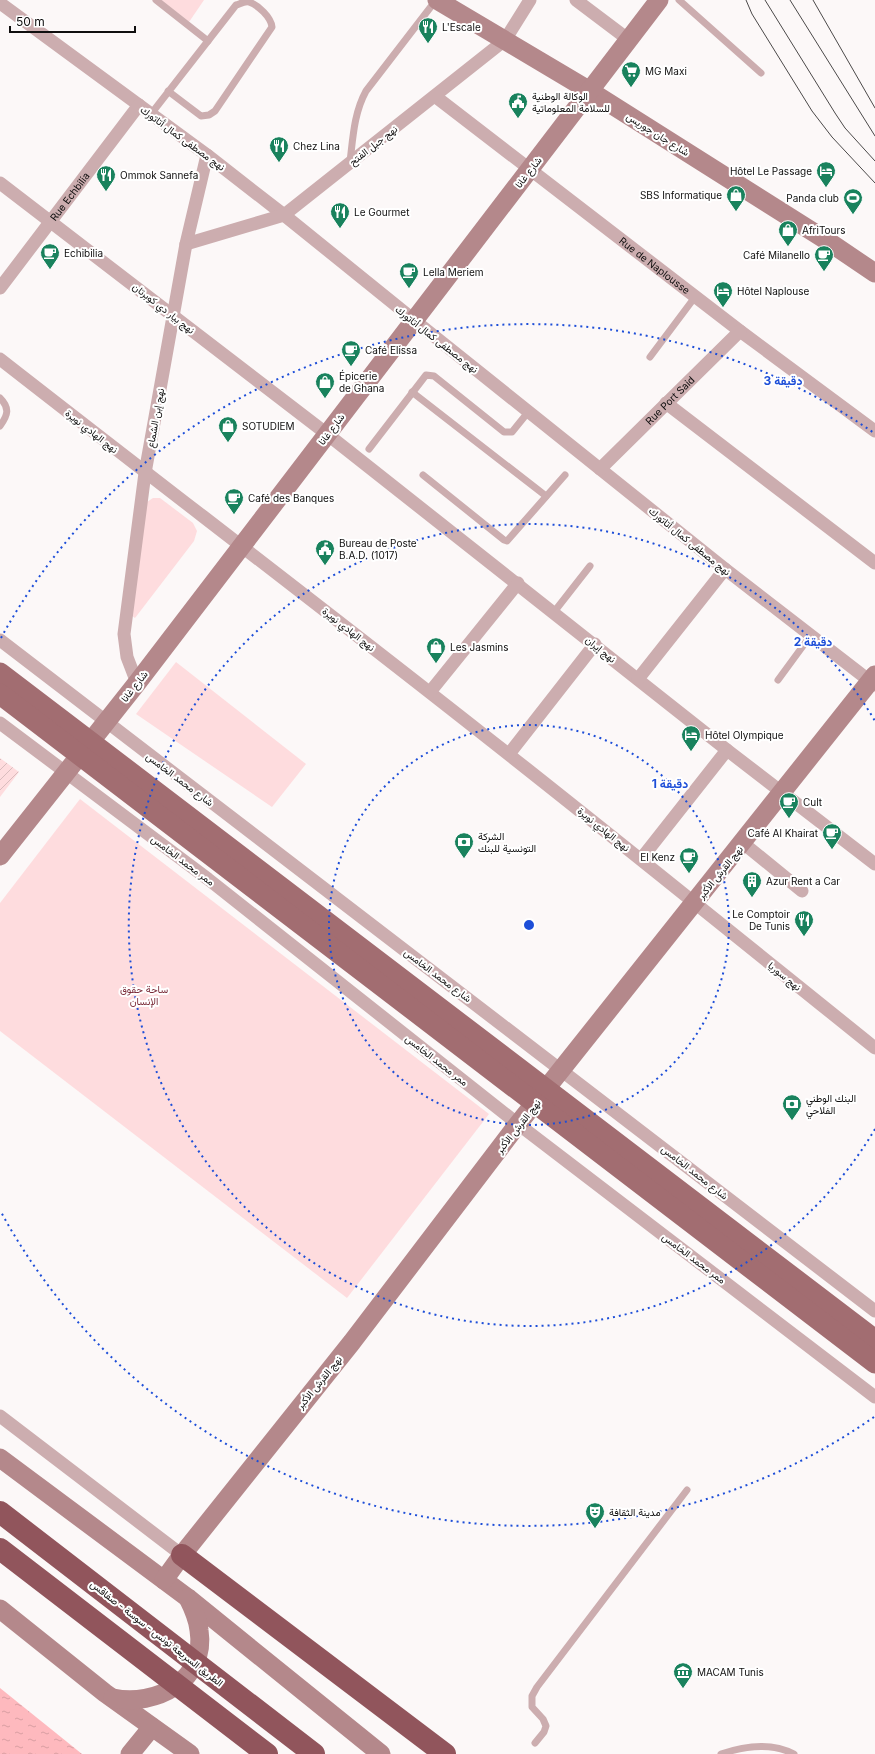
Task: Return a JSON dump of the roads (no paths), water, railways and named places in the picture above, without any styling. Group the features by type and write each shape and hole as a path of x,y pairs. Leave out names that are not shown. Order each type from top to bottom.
{"highway":[{"name":"الطريق السريعة تونس - سوسة - صفاقس","path":"0,1512 314,1754"},
{"path":"0,1550 267,1754"},
{"path":"182,1555 445,1754"}],"main road":[{"name":"شارع جان جوريس","path":"436,0 590,91 829,242 875,273"},
{"name":"شارع غانا","path":"2,848 67,773 530,170 658,0"},
{"path":"0,673 85,749"},
{"name":"نهج القرش الأكبر","path":"164,1580 182,1555 352,1342 518,1124 873,680"},
{"path":"0,694 85,749 541,1096 875,1340"},
{"path":"541,1096 875,1363"},
{"path":"0,1458 188,1598 381,1754"},
{"path":"113,1698 133,1700 160,1694 175,1687 185,1678 197,1658 200,1640 199,1630 188,1598"},
{"path":"0,1609 113,1698 190,1754"},
{"path":"130,1754 152,1727"}],"street":[{"name":"نهج جبل الفتح","path":"186,244 284,215 436,97 505,40 530,0"},
{"path":"576,0 629,40"},
{"name":"نهج مصطفى كمال أتاتورك","path":"6,4 207,155 284,215 725,569 811,636 873,680"},
{"name":"Rue de Naplousse","path":"436,97 695,297 875,431"},
{"name":"Rue Echbilia","path":"0,288 139,105"},
{"name":"نهج إبن الشماع","path":"137,682 126,657 124,634 145,473 186,244 207,155"},
{"name":"نهج بيار دي كوبرتان","path":"0,183 327,434"},
{"name":"Rue Port Said","path":"600,469 740,331"},
{"name":"نهج الهادي نويرة","path":"1,361 145,473 242,545 509,754 695,903"},
{"path":"666,403 875,563"},
{"name":"نهج إيران","path":"327,434 518,583 727,750 875,864"},
{"path":"638,679 725,569"},
{"path":"430,692 518,583"},
{"name":"شارع محمد الخامس","path":"0,640 875,1311"},
{"path":"509,754 595,644"},
{"name":"ممر محمد الخامس","path":"0,723 208,879 518,1124 875,1397"},
{"path":"641,859 727,750"},
{"path":"743,844 802,891"},
{"name":"نهج سوريا","path":"695,903 875,1048"},
{"path":"0,1416 182,1555"}],"lane":[{"path":"156,0 208,41"},
{"path":"350,163 355,120 359,104 366,91 436,0"},
{"path":"679,0 761,73"},
{"path":"151,114 168,91 236,5 242,1 248,2 268,15 271,20 272,27 215,110 209,115 201,116 168,91"},
{"path":"650,357 695,297"},
{"path":"369,449 423,377 431,375 504,432 512,432 529,411"},
{"path":"412,392 546,496"},
{"path":"0,398 6,404 8,411 0,426"},
{"path":"423,475 507,541 565,475"},
{"path":"554,612 590,566"},
{"path":"778,680 811,636"},
{"path":"536,1743 544,1732 546,1726 532,1707 532,1696 537,1687 687,1490"},
{"path":"721,1754 739,1748 764,1746 789,1751 794,1754"}],"water":[{"path":"0,1688 82,1754 0,1754"}],"tram line":[{"path":"746,0 752,14 812,111 832,137 875,183"},
{"path":"765,0 845,128 875,161"},
{"path":"790,0 875,136"},
{"path":"813,0 875,108"}],"place":[{"name":"L'Escale","path":"428,44"},
{"name":"MG Maxi","path":"631,88"},
{"name":"الوكالة الوطنية للسلامة المعلوماتية","path":"518,119"},
{"name":"Chez Lina","path":"279,163"},
{"name":"Hôtel Le Passage","path":"826,188"},
{"name":"Ommok Sannefa","path":"106,192"},
{"name":"SBS Informatique","path":"736,212"},
{"name":"Panda club","path":"853,215"},
{"name":"Le Gourmet","path":"340,229"},
{"name":"AfriTours","path":"788,247"},
{"name":"Echibilia","path":"50,270"},
{"name":"Café Milanello","path":"824,272"},
{"name":"Lella Meriem","path":"409,289"},
{"name":"Hôtel Naplouse","path":"723,308"},
{"name":"Café Elissa","path":"351,367"},
{"name":"Épicerie de Ghana","path":"325,399"},
{"name":"SOTUDIEM","path":"228,443"},
{"name":"Café des Banques","path":"234,515"},
{"name":"Bureau de Poste B.A.D. (1017)","path":"325,566"},
{"name":"Les Jasmins","path":"436,664"},
{"name":"Hôtel Olympique","path":"691,752"},
{"name":"Cult","path":"789,819"},
{"name":"Café Al Khairat","path":"832,850"},
{"name":"الشركة التونسية للبنك","path":"464,859"},
{"name":"El Kenz","path":"689,874"},
{"name":"Azur Rent a Car","path":"752,898"},
{"name":"Le Comptoir De Tunis","path":"804,937"},
{"name":"البنك الوطني الفلاحي","path":"792,1121"},
{"name":"مدينة الثقافة","path":"595,1529"},
{"name":"MACAM Tunis","path":"683,1689"}],"park label":[{"name":"ساحة حقوق الإنسان","path":"144,994"}]}
